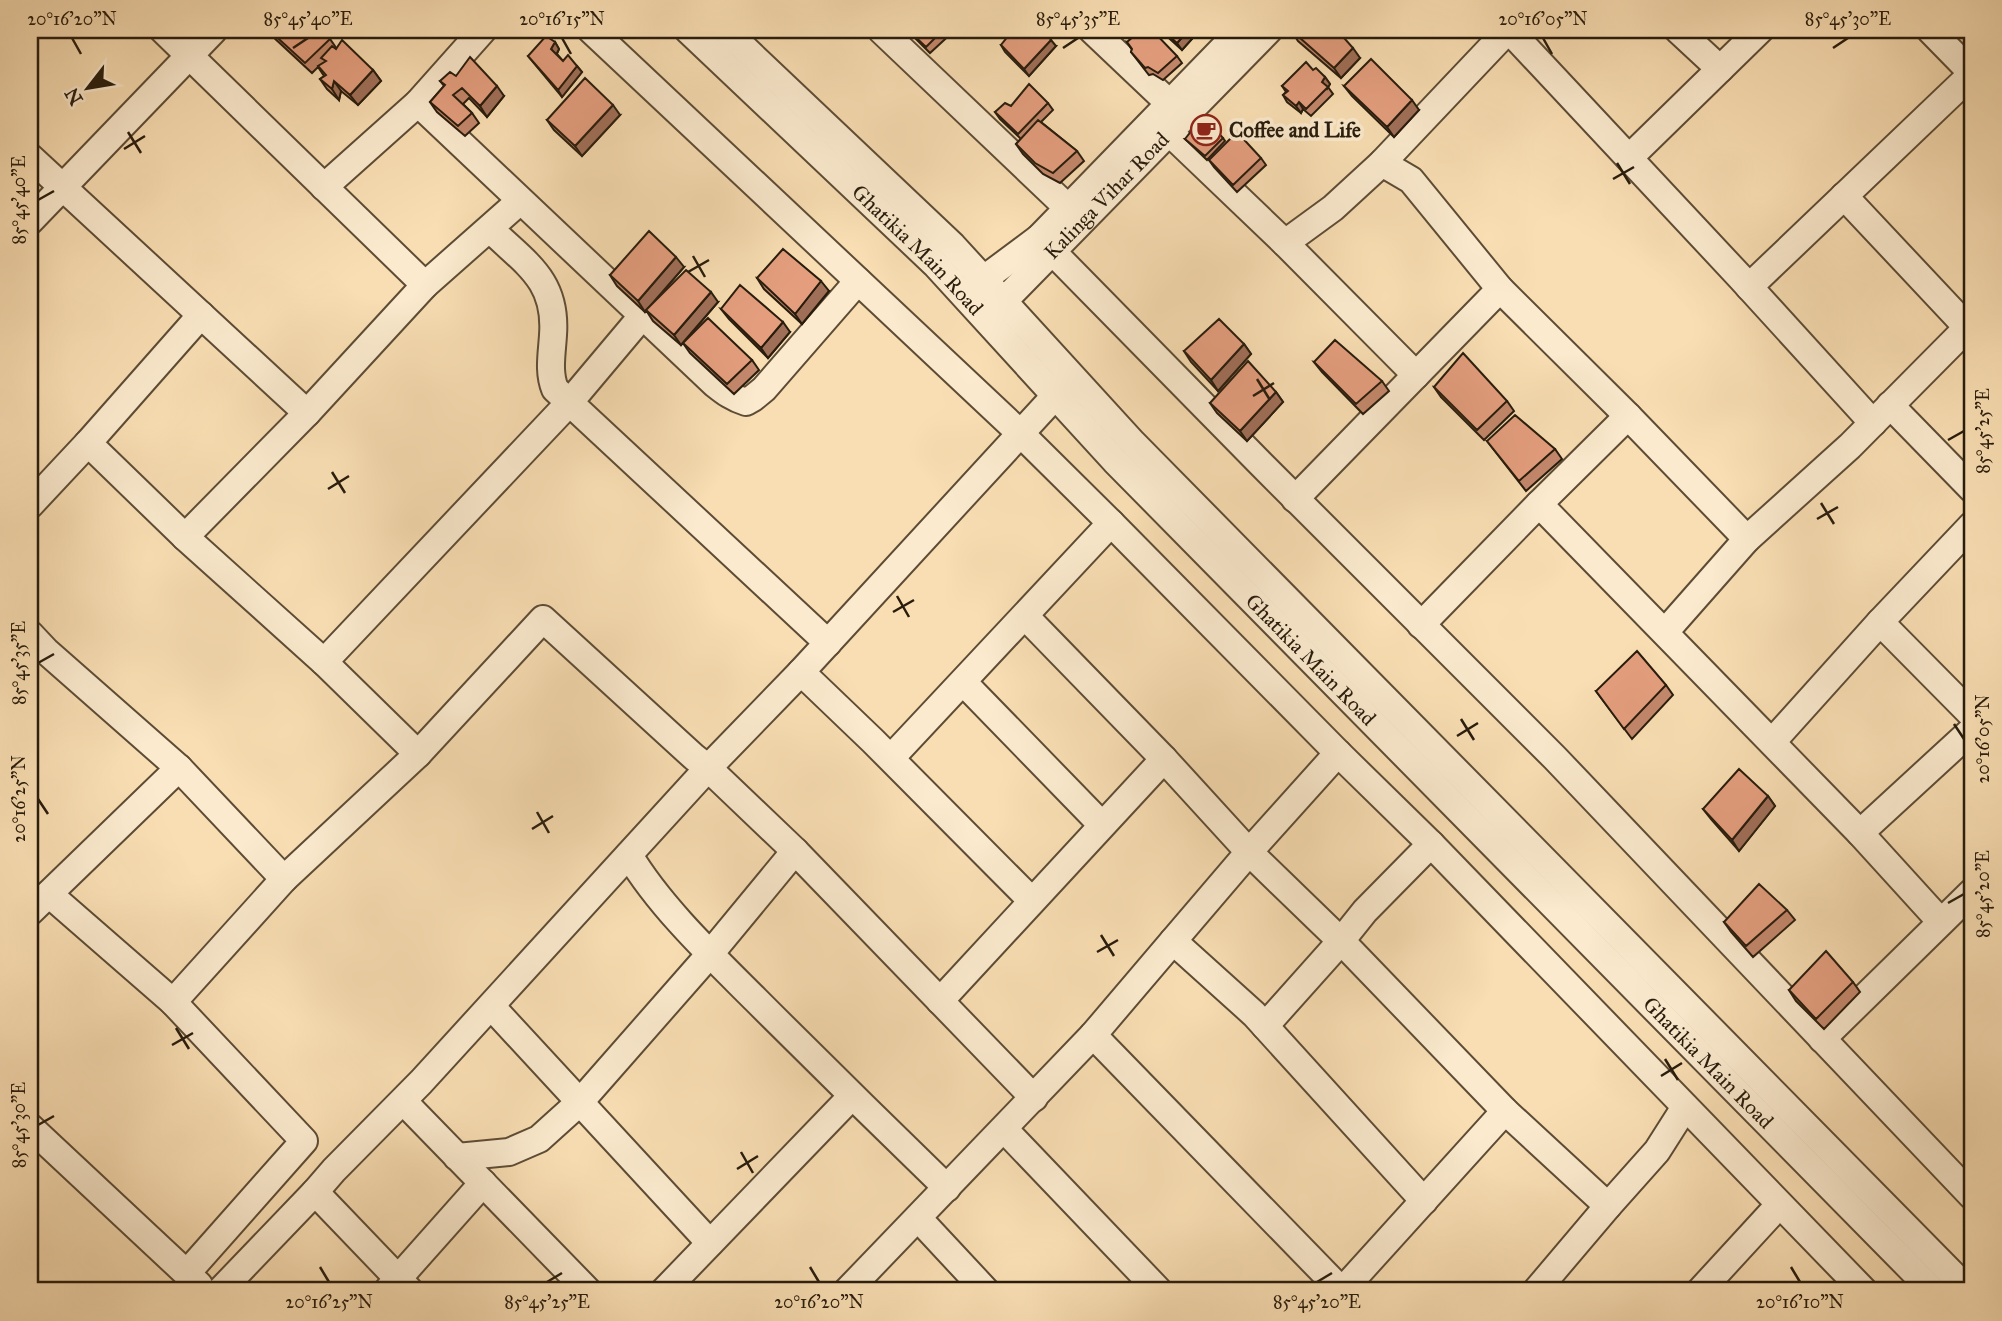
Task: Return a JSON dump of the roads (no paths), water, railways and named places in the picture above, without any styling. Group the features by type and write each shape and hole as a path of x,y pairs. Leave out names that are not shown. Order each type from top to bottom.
{"street":[{"path":"163,30 425,285"},
{"path":"30,221 214,30"},
{"path":"324,187 418,103 483,30"},
{"path":"592,30 1020,433 1111,523 1431,844 1864,1291"},
{"name":"Ghatikia Main Road","path":"688,30 935,264 974,288"},
{"name":"Ghatikia Main Road","path":"725,30 943,236 974,288 995,310 1073,377 1133,443 1969,1291"},
{"path":"881,30 1068,208"},
{"name":"Kalinga Vihar Road","path":"995,310 1046,245 1068,208 1241,30"},
{"name":"Kalinga Vihar Road","path":"974,288 1046,245 1169,132 1269,30"},
{"path":"1285,243 1333,208 1382,163 1509,30 1749,287 1881,414 1972,489"},
{"path":"1678,30 1720,69"},
{"path":"1629,158 1760,30"},
{"path":"1749,287 1972,74 1930,30"},
{"path":"1094,31 1169,103"},
{"path":"418,103 730,396 746,402 764,389 858,281"},
{"path":"1169,132 1285,243 1416,375"},
{"path":"30,157 307,413"},
{"path":"1382,163 1411,180 1500,289 1747,539"},
{"path":"1665,632 1747,539 1850,446 1970,326 1844,196"},
{"path":"185,537 307,413 425,285 520,201"},
{"path":"490,229 534,272 550,296 554,316 551,371 555,389 828,643"},
{"path":"1046,245 1295,499 1555,758 1971,1192"},
{"path":"1295,499 1500,289"},
{"name":"Ghatikia Main Road","path":"995,310 1055,396 1115,461 1933,1291"},
{"path":"30,505 201,315"},
{"path":"324,662 569,403 643,315"},
{"path":"220,1291 403,1101 708,768 801,672 1073,377"},
{"path":"1422,625 1628,416"},
{"path":"88,443 185,537 324,662 418,754"},
{"path":"1539,504 1860,833 1941,922"},
{"path":"891,758 1111,523"},
{"path":"1772,742 1972,525"},
{"path":"1025,616 1164,759 1249,852 1341,941 1505,1111 1608,1206"},
{"path":"173,1002 284,879 418,754 543,619 708,768 795,851 1034,1098"},
{"path":"1881,622 1972,715"},
{"path":"35,651 178,768 284,879"},
{"path":"801,672 891,758 1032,901"},
{"path":"963,682 1102,825"},
{"path":"1860,833 1972,730"},
{"path":"847,1291 1093,1035 1249,852 1338,753"},
{"path":"940,1001 1164,759"},
{"path":"178,768 39,903 173,1002 334,1170"},
{"path":"1265,1026 1365,911 1431,844"},
{"path":"457,1157 509,1152 539,1139 580,1102 710,954 795,851"},
{"path":"628,855 642,877 710,954 947,1188"},
{"path":"1822,1039 1972,892"},
{"path":"1173,941 1254,1014 1424,1200"},
{"path":"491,1006 710,1243"},
{"path":"1093,1035 1342,1291 1505,1111"},
{"path":"664,1291 852,1096"},
{"path":"403,1101 578,1288"},
{"path":"1536,1291 1657,1151 1685,1107"},
{"path":"1004,1129 1159,1291"},
{"path":"33,1138 196,1282 304,1141"},
{"path":"315,1192 398,1287 483,1184"},
{"path":"1700,1291 1780,1205"},
{"path":"918,1217 986,1291"}],"place":[{"name":"Coffee and Life","path":"1206,130"}]}
